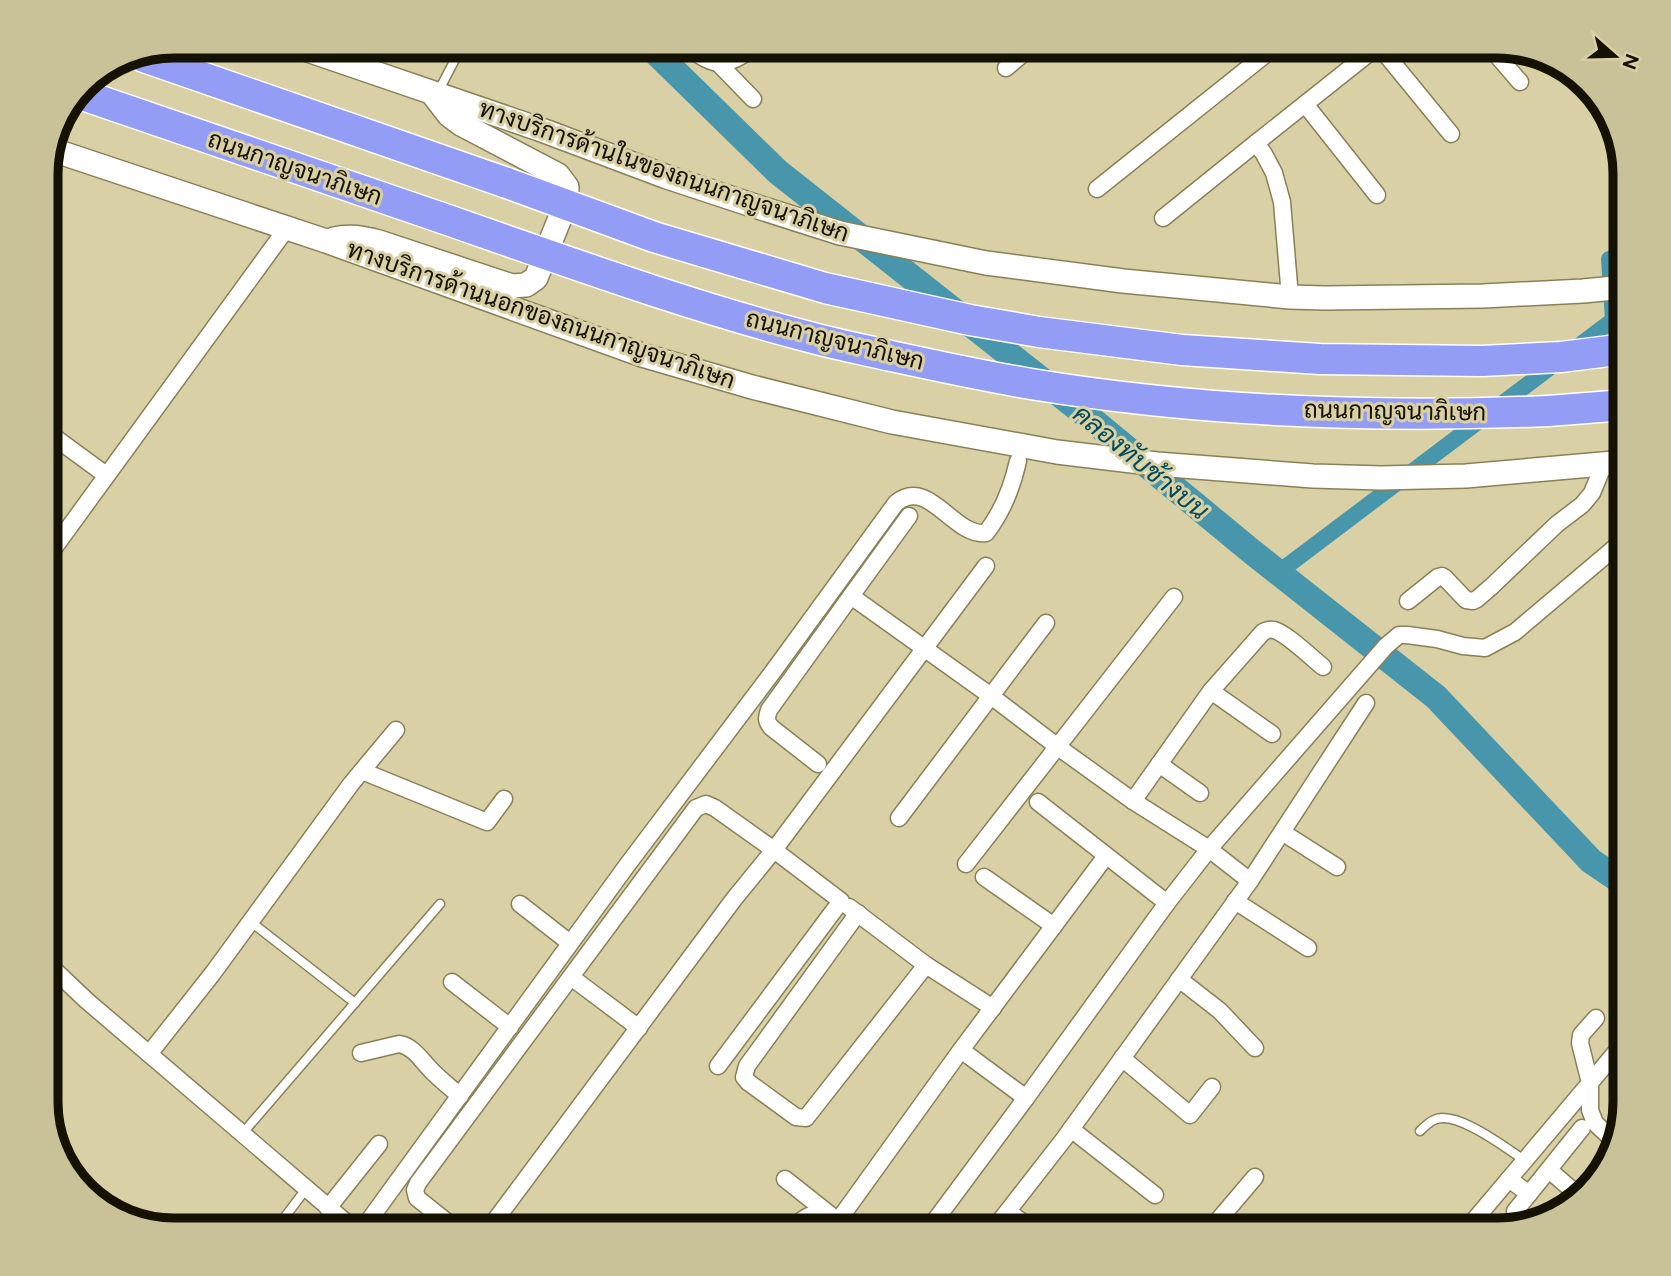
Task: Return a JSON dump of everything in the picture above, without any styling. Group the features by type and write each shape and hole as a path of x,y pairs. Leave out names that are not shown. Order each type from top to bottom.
{"highway":[{"name":"ถนนกาญจนาภิเษก","path":"152,60 654,237 812,284 970,320 1039,332 1182,350 1320,359 1482,361 1561,357 1613,351"},
{"name":"ถนนกาญจนาภิเษก","path":"88,97 640,287 813,338 961,371 1032,384 1177,402 1318,412 1483,414 1613,406"}],"main road":[{"name":"ทางบริการด้านในของถนนกาญจนาภิเษก","path":"339,58 667,177 840,233 986,263 1123,281 1290,297 1483,296 1613,288"},
{"path":"326,242 343,237 379,242 512,286 526,285 536,278 566,203 567,187 558,174 449,116 435,93"},
{"name":"ทางบริการด้านนอกของถนนกาญจนาภิเษก","path":"60,152 287,228 642,355 752,387 892,422 1057,452 1157,464 1313,476 1466,476 1613,463"}],"street":[{"path":"702,58 719,64 737,58"},
{"path":"1006,68 1018,58"},
{"path":"1097,189 1261,58"},
{"path":"1163,218 1364,58"},
{"path":"1389,58 1451,134"},
{"path":"1499,58 1520,82"},
{"path":"719,64 753,99"},
{"path":"1305,104 1377,195"},
{"path":"1256,143 1274,173 1282,202 1290,297"},
{"path":"58,542 287,228"},
{"path":"58,440 106,475"},
{"path":"371,1218 570,943 896,503 903,497 919,496 975,533 986,533 1009,496 1018,461"},
{"path":"1408,601 1442,576 1466,600 1473,601 1557,524 1583,506 1613,466"},
{"path":"818,764 766,723 766,717 909,516"},
{"path":"937,1218 1167,902 1209,849 1386,646 1399,635 1407,635 1485,648 1515,632 1613,550"},
{"path":"497,1218 986,566"},
{"path":"851,596 1133,801 1209,849 1250,881"},
{"path":"966,864 1174,597"},
{"path":"899,818 1046,623"},
{"path":"1133,801 1211,691 1263,632 1267,630 1281,633 1323,667"},
{"path":"1211,691 1272,734"},
{"path":"1003,1218 1071,1129 1250,881 1366,703"},
{"path":"149,1054 213,973 362,771 396,730"},
{"path":"1159,764 1200,793"},
{"path":"362,771 487,822 504,799"},
{"path":"1038,803 1167,902"},
{"path":"442,1218 418,1198 415,1190 418,1183 696,808 706,804 774,850 926,965 993,1008"},
{"path":"1282,832 1337,867"},
{"path":"839,1218 1105,856"},
{"path":"984,877 1054,926"},
{"path":"718,1066 841,901"},
{"path":"1235,901 1308,948"},
{"path":"520,904 570,943"},
{"path":"858,913 747,1066 744,1077 748,1082 796,1117 806,1118 926,965"},
{"path":"58,973 340,1218"},
{"path":"571,977 639,1028"},
{"path":"1179,979 1220,1011 1255,1048"},
{"path":"452,982 510,1027"},
{"path":"1596,1018 1586,1029 1580,1044 1590,1083 1590,1110 1595,1123 1608,1135"},
{"path":"361,1053 404,1045 460,1096"},
{"path":"961,1050 1026,1098"},
{"path":"1476,1218 1613,1056"},
{"path":"1122,1058 1190,1115 1212,1087"},
{"path":"1515,1211 1582,1128"},
{"path":"1071,1129 1155,1195"},
{"path":"328,1208 379,1144"},
{"path":"1549,1170 1570,1189"},
{"path":"1220,1218 1255,1177"},
{"path":"785,1179 835,1218"},
{"path":"1509,1179 1529,1194"},
{"path":"1008,1212 1017,1218"},
{"path":"806,1218 817,1213 832,1218"}],"lane":[{"path":"435,93 455,58"},
{"path":"242,1134 440,904"},
{"path":"251,922 355,1003"},
{"path":"1420,1130 1435,1119 1449,1118 1486,1136 1524,1160"},
{"path":"284,1218 306,1189"}],"waterway":[{"name":"คลองทับช้างบน","path":"661,58 778,172 1091,419 1251,551 1436,697 1591,861 1613,876"},
{"path":"1613,258 1609,259 1613,320"},
{"path":"1279,572 1613,320"}]}
